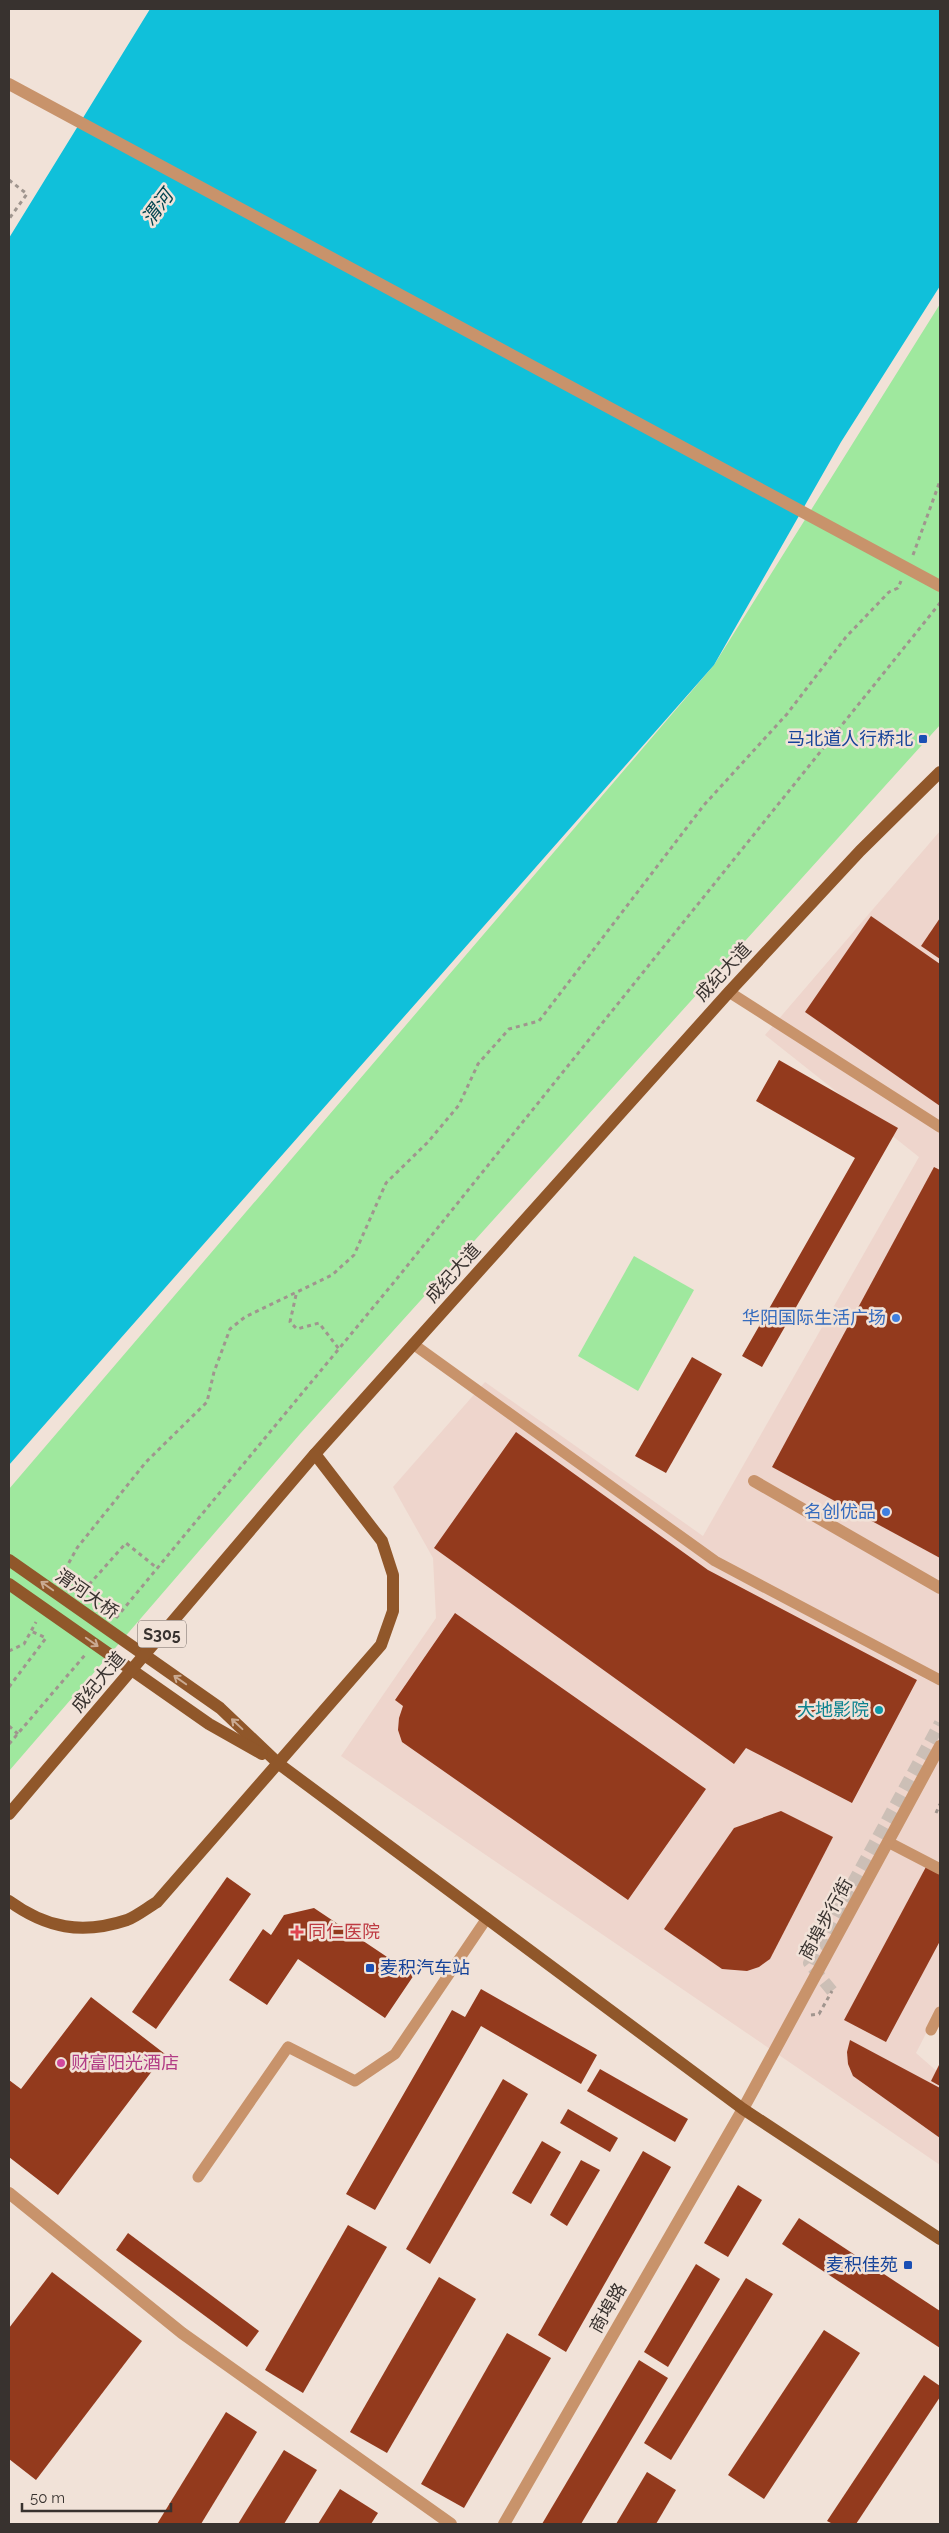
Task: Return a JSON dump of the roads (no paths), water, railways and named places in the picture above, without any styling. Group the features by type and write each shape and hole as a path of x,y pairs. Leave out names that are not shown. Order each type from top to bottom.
{"main road":[{"name":"成纪大道","path":"9,1814 315,1454 413,1344 728,992 860,851 940,772"},
{"path":"9,1901 30,1916 62,1927 96,1928 128,1919 157,1902 381,1645 393,1611 393,1575 382,1541 315,1454"},
{"name":"渭河大桥","path":"9,1560 220,1708 279,1764"},
{"name":"渭河大桥","path":"9,1584 208,1724 279,1764"},
{"path":"279,1764 743,2109 940,2239"}],"street":[{"path":"9,84 940,586"},
{"path":"754,1480 940,1588"},
{"name":"商埠步行街","path":"743,2109 940,1746"},
{"name":"商埠路","path":"504,2524 743,2109"},
{"path":"9,2193 182,2333 451,2524"}],"lane":[{"path":"728,992 940,1127"},
{"path":"413,1344 715,1561 940,1680"},
{"path":"888,1842 940,1868"},
{"path":"198,2176 288,2047 354,2081 395,2054 487,1918"},
{"path":"930,2030 940,2012"}],"water":[{"name":"渭河","path":"150,9 940,9 940,286 841,442 714,665 9,1465 9,238"}],"tunnel":[{"path":"832,1991 809,1963 940,1723"}],"place":[{"name":"马北道人行桥北","path":"923,739"},
{"name":"华阳国际生活广场","path":"896,1318"},
{"name":"名创优品","path":"886,1512"},
{"name":"大地影院","path":"879,1710"},
{"name":"同仁医院","path":"297,1932"},
{"name":"麦积汽车站","path":"370,1968"},
{"name":"财富阳光酒店","path":"61,2063"},
{"name":"麦积佳苑","path":"908,2265"}]}
